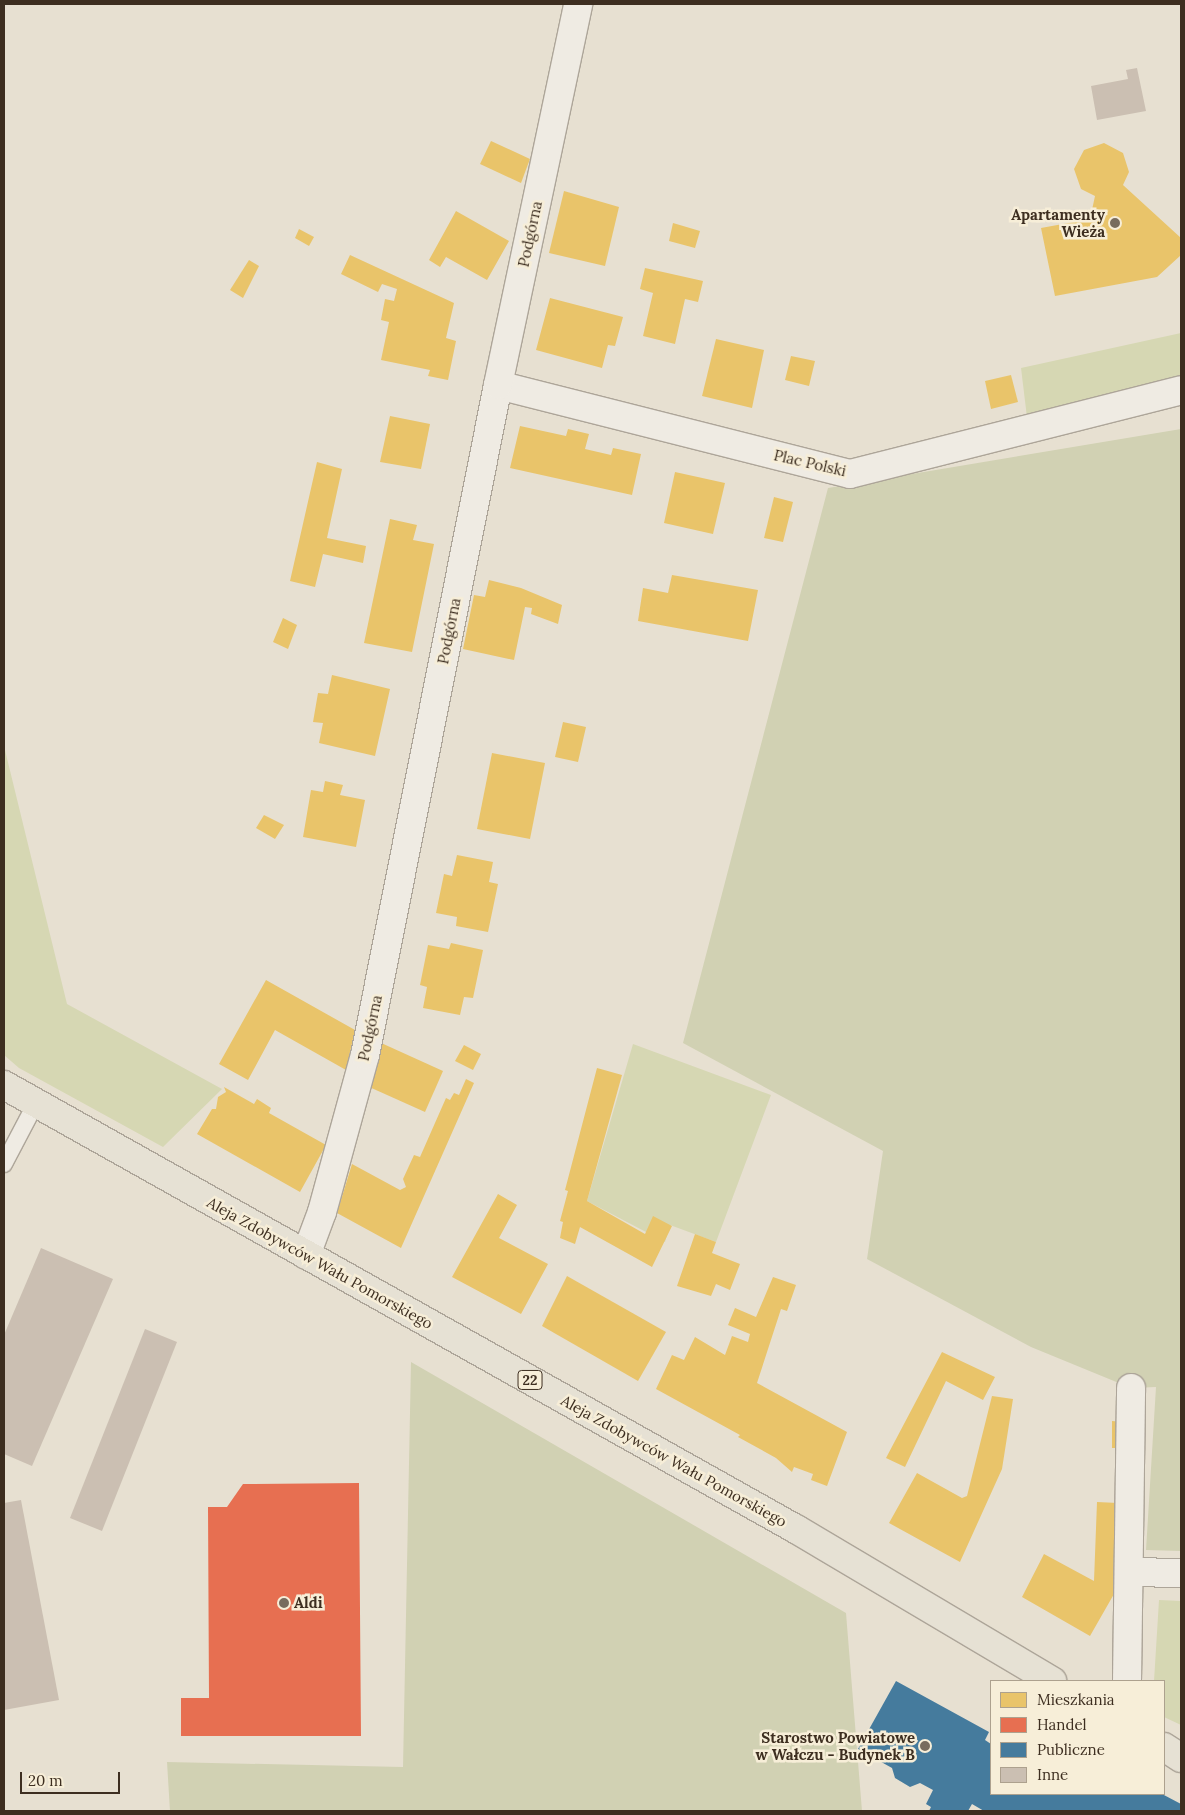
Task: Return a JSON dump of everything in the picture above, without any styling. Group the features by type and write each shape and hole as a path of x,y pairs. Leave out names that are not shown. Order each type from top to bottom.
{"main road":[{"name":"Aleja Zdobywców Wału Pomorskiego","path":"4,1086 796,1529 1050,1680"},
{"path":"1165,1748 1181,1758"}],"street":[{"name":"Podgórna","path":"306,1254 322,1212 365,1055 498,385 578,4"},
{"name":"Plac Polski","path":"498,385 850,474 1181,390"},
{"path":"1127,1680 1131,1388"},
{"path":"1129,1572 1181,1574"}],"lane":[{"path":"4,1164 36,1103"}],"green space":[{"path":"1181,333 1181,403 1029,434 1021,368"},
{"path":"1181,429 1181,1551 1146,1550 1156,1387 1131,1388 1031,1347 867,1259 883,1151 683,1043 828,488"},
{"path":"4,746 67,1004 222,1089 163,1147 19,1068 4,1055"},
{"path":"633,1044 771,1095 716,1242 670,1225 665,1242 587,1201"},
{"path":"411,1362 846,1613 862,1811 170,1811 167,1762 403,1767"},
{"path":"1159,1600 1181,1601 1181,1725 1165,1717 1165,1680 1154,1680"}],"building: Mieszkania":[{"path":"491,141 530,159 521,183 480,164"},
{"name":"Apartamenty Wieża","path":"1104,143 1123,153 1129,172 1123,185 1181,238 1181,255 1157,277 1055,296 1041,228 1090,219 1095,196 1081,189 1074,169 1084,150"},
{"path":"564,191 619,207 605,266 549,253"},
{"path":"456,211 509,241 487,280 446,257 440,267 429,260"},
{"path":"673,223 700,231 695,248 669,241"},
{"path":"299,229 314,237 309,246 295,238"},
{"path":"350,255 454,303 446,338 456,341 448,380 428,376 430,370 381,360 389,322 381,320 385,299 394,301 397,289 382,284 378,292 341,274"},
{"path":"249,260 259,266 243,298 230,290"},
{"path":"645,268 703,281 698,302 685,299 675,344 643,336 653,293 640,289"},
{"path":"550,298 623,317 615,346 608,345 602,368 536,350"},
{"path":"716,339 764,350 752,408 702,396"},
{"path":"791,356 815,361 809,386 785,380"},
{"path":"1011,375 1018,402 991,409 985,381"},
{"path":"390,416 430,424 421,469 380,462"},
{"path":"520,426 566,436 568,429 589,434 585,449 611,455 613,448 641,454 632,495 510,468"},
{"path":"317,462 342,469 327,538 366,546 363,563 323,554 315,587 290,581"},
{"path":"675,472 725,483 713,534 664,523"},
{"path":"774,497 793,502 783,542 764,538"},
{"path":"390,519 417,525 413,540 434,544 412,652 364,643"},
{"path":"672,575 758,590 748,641 638,621 643,588 668,593"},
{"path":"489,580 521,588 562,605 558,624 531,614 532,608 525,607 514,660 463,649 474,595 485,597"},
{"path":"283,618 297,625 288,649 273,642"},
{"path":"332,675 390,689 375,756 319,743 323,723 313,722 318,693 328,694"},
{"path":"563,722 586,727 578,762 555,757"},
{"path":"492,753 545,763 530,839 477,829"},
{"path":"325,781 343,785 340,795 365,800 356,847 303,837 311,790 323,792"},
{"path":"264,815 284,825 275,839 256,828"},
{"path":"457,855 493,862 489,882 498,884 488,932 456,926 457,917 436,913 444,874 452,876"},
{"path":"451,943 483,950 473,998 464,997 460,1015 423,1008 427,987 420,985 428,945 449,949"},
{"path":"266,980 355,1030 346,1070 275,1030 248,1080 219,1064"},
{"path":"379,1042 443,1071 425,1112 367,1086"},
{"path":"464,1045 481,1054 473,1070 455,1061"},
{"path":"597,1068 622,1075 587,1201 645,1234 653,1216 672,1226 652,1267 580,1227 575,1244 560,1238 563,1222 560,1221 568,1191 565,1190"},
{"path":"466,1079 474,1083 401,1248 337,1213 352,1164 400,1190 406,1187 403,1179 414,1155 420,1157 446,1098 450,1100 454,1093 459,1095"},
{"path":"224,1087 254,1104 257,1099 271,1108 269,1113 326,1145 300,1192 197,1134 212,1109 216,1109 218,1097 226,1092"},
{"path":"498,1194 517,1205 499,1238 548,1264 521,1314 452,1277"},
{"path":"695,1234 716,1242 712,1253 740,1264 730,1290 716,1284 711,1296 677,1286"},
{"path":"567,1276 666,1332 638,1381 542,1326"},
{"path":"773,1277 796,1285 787,1311 781,1309 757,1383 847,1432 827,1486 811,1480 813,1474 794,1467 792,1472 776,1458 738,1437 740,1435 656,1389 672,1355 684,1360 695,1337 725,1355 732,1336 748,1342 750,1334 728,1325 735,1308 756,1317"},
{"path":"942,1352 995,1377 983,1400 946,1381 905,1467 886,1458"},
{"path":"992,1396 1013,1399 1002,1469 960,1562 889,1523 917,1473 962,1498 967,1496"},
{"path":"1112,1421 1124,1422 1122,1448 1112,1448"},
{"path":"1097,1502 1118,1503 1114,1594 1090,1636 1022,1597 1044,1554 1094,1581"}],"building: Handel":[{"name":"Aldi","path":"359,1483 361,1736 181,1736 181,1698 209,1698 208,1507 227,1507 243,1484"}],"building: Publiczne":[{"name":"Starostwo Powiatowe w Wałczu - Budynek B","path":"896,1681 989,1732 985,1740 990,1743 990,1795 1164,1795 1181,1804 1181,1811 984,1811 972,1804 968,1811 929,1811 931,1807 926,1804 933,1790 920,1783 910,1787 895,1778 892,1768 858,1749"}],"building: Inne":[{"path":"1137,68 1146,111 1097,120 1091,86 1128,79 1126,70"},
{"path":"41,1248 113,1279 32,1466 4,1454 4,1335"},
{"path":"145,1329 177,1342 102,1531 70,1518"},
{"path":"21,1500 59,1700 4,1710 4,1503"}],"place":[{"name":"Apartamenty Wieża","path":"1115,223"},
{"name":"Aldi","path":"284,1603"},
{"name":"Starostwo Powiatowe w Wałczu - Budynek B","path":"925,1746"}]}
